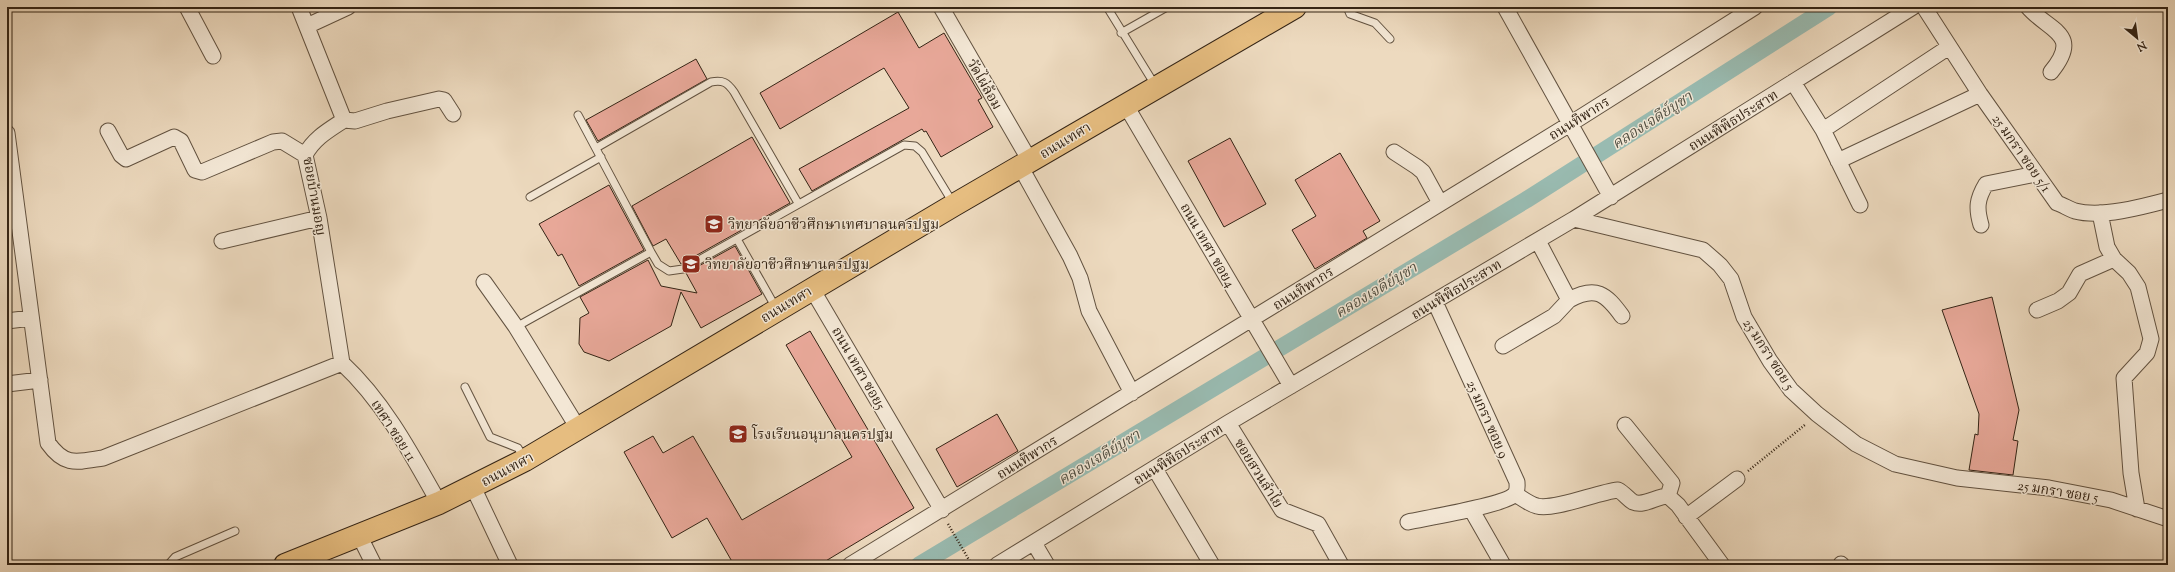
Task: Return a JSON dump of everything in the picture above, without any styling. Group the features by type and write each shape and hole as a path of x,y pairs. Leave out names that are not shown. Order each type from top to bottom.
{"main road":[{"name":"ถนนเทศา","path":"285,565 439,503 525,460 1125,104 1157,88 1295,7"}],"street":[{"path":"187,7 214,56"},
{"path":"298,7 344,120 355,121 387,111 439,99 444,100 453,114"},
{"path":"307,26 348,7"},
{"name":"วัดไผ่ล้อม","path":"941,7 1025,164 1080,278 1089,311 1132,393"},
{"path":"1505,7 1607,190"},
{"name":"ถนนทิพากร","path":"850,565 1570,124 1755,7"},
{"name":"ถนนพิพิธประสาท","path":"997,565 1228,423 1288,380 1435,302 1538,241 1574,219 1607,190 1792,82 1913,7"},
{"name":"25 มกรา ซอย 5/1","path":"1924,7 1948,47 2057,203 2075,211 2100,213 2140,207 2168,200"},
{"path":"2028,7 2036,16 2051,25 2060,33 2064,48 2060,61 2051,72"},
{"path":"1823,130 1948,47"},
{"path":"1792,82 1823,130 1860,205"},
{"path":"1838,161 1980,94"},
{"name":"ถนน เทศา ซอย4","path":"1125,104 1251,320 1288,380"},
{"name":"ซอยบ้านมอญ","path":"342,363 320,218 305,155 310,145 344,120"},
{"path":"108,131 121,156 126,159 174,137 181,141 195,170 202,172 273,142 282,141 305,155"},
{"path":"7,133 12,211 31,318 48,443 57,456 78,462 103,458 342,363"},
{"path":"1394,152 1423,172 1440,203"},
{"path":"1981,225 1976,210 1978,196 1986,184 2036,174"},
{"path":"2100,213 2107,247 2114,259 2129,273 2138,287 2151,339 2147,353 2124,378 2131,473 2137,509"},
{"path":"222,242 320,218"},
{"name":"25 มกรา ซอย 5","path":"1574,219 1703,250 1731,279 1744,317 1770,360 1791,390 1817,414 1856,444 1895,464 1958,478 2049,488 2111,500 2168,519"},
{"path":"1538,241 1569,300"},
{"path":"2036,310 2058,301 2068,294 2080,274 2114,259"},
{"path":"484,282 516,327 578,428"},
{"name":"ถนน เทศา ซอย5","path":"812,289 942,510"},
{"path":"1502,346 1554,316 1569,300 1581,293 1596,292 1609,299 1622,316"},
{"name":"25 มกรา ซอย 9","path":"1435,302 1517,482 1515,494"},
{"path":"7,321 31,318"},
{"name":"เทศา ซอย 11","path":"342,363 359,379 392,421 439,503"},
{"path":"7,384 40,380"},
{"name":"ซอยสวนลำไย","path":"1228,423 1282,510 1290,515 1313,520 1318,524 1341,565"},
{"path":"1625,425 1672,483 1668,496"},
{"path":"1155,469 1212,565"},
{"path":"1686,517 1737,479"},
{"path":"473,487 510,565"},
{"path":"1408,522 1471,509 1508,498 1515,494 1538,506 1553,506 1604,491 1618,490 1632,502 1640,504 1661,496 1668,496 1686,517 1722,565"},
{"path":"1471,509 1503,565"},
{"path":"359,535 374,565"},
{"path":"1034,542 1047,565"}],"lane":[{"path":"1107,7 1121,33 1157,88"},
{"path":"1121,33 1167,7"},
{"path":"1347,7 1350,14 1375,23 1390,39"},
{"path":"596,148 711,82 720,80 728,84 734,92 798,203"},
{"path":"578,115 651,252 658,264 669,271 683,269 798,203 904,145 915,146 922,152 954,205"},
{"path":"530,197 601,157"},
{"path":"737,239 777,310"},
{"path":"516,327 651,252"},
{"path":"466,387 490,437 518,448 525,460"},
{"path":"168,565 175,557 235,531"}],"path":[{"path":"1737,479 1799,431 1817,414"},
{"path":"950,530 972,565"}],"building":[{"path":"898,12 919,48 944,33 982,98 978,100 993,127 941,157 926,131 924,132 922,129 812,191 799,169 909,108 884,68 780,129 760,93"},
{"path":"696,59 707,79 598,141 586,120"},
{"path":"752,137 790,203 681,264 666,239 653,246 632,206"},
{"path":"1230,138 1266,204 1224,227 1188,161"},
{"path":"1340,153 1380,221 1363,231 1367,238 1315,269 1292,230 1316,216 1295,180"},
{"path":"609,185 644,250 579,286 562,254 558,256 539,224"},
{"path":"735,246 762,294 701,328 681,292 671,326 609,361 584,352 579,344 580,318 589,313 580,297 648,260 661,286 697,293 686,273"},
{"path":"1992,297 2019,410 2013,440 2018,441 2013,475 1969,470 1975,434 1978,435 1979,414 1942,310"},
{"path":"810,331 914,508 819,565 734,565 707,518 672,538 624,452 653,436 663,453 693,436 742,520 852,457 786,345"},
{"path":"997,414 1018,451 957,487 936,449"}],"waterway":[{"name":"คลองเจดีย์บูชา","path":"919,565 1526,200 1829,7"}],"place":[{"name":"วิทยาลัยอาชีวศึกษาเทศบาลนครปฐม","path":"714,224"},
{"name":"วิทยาลัยอาชีวศึกษานครปฐม","path":"691,264"},
{"name":"โรงเรียนอนุบาลนครปฐม","path":"738,434"}]}
